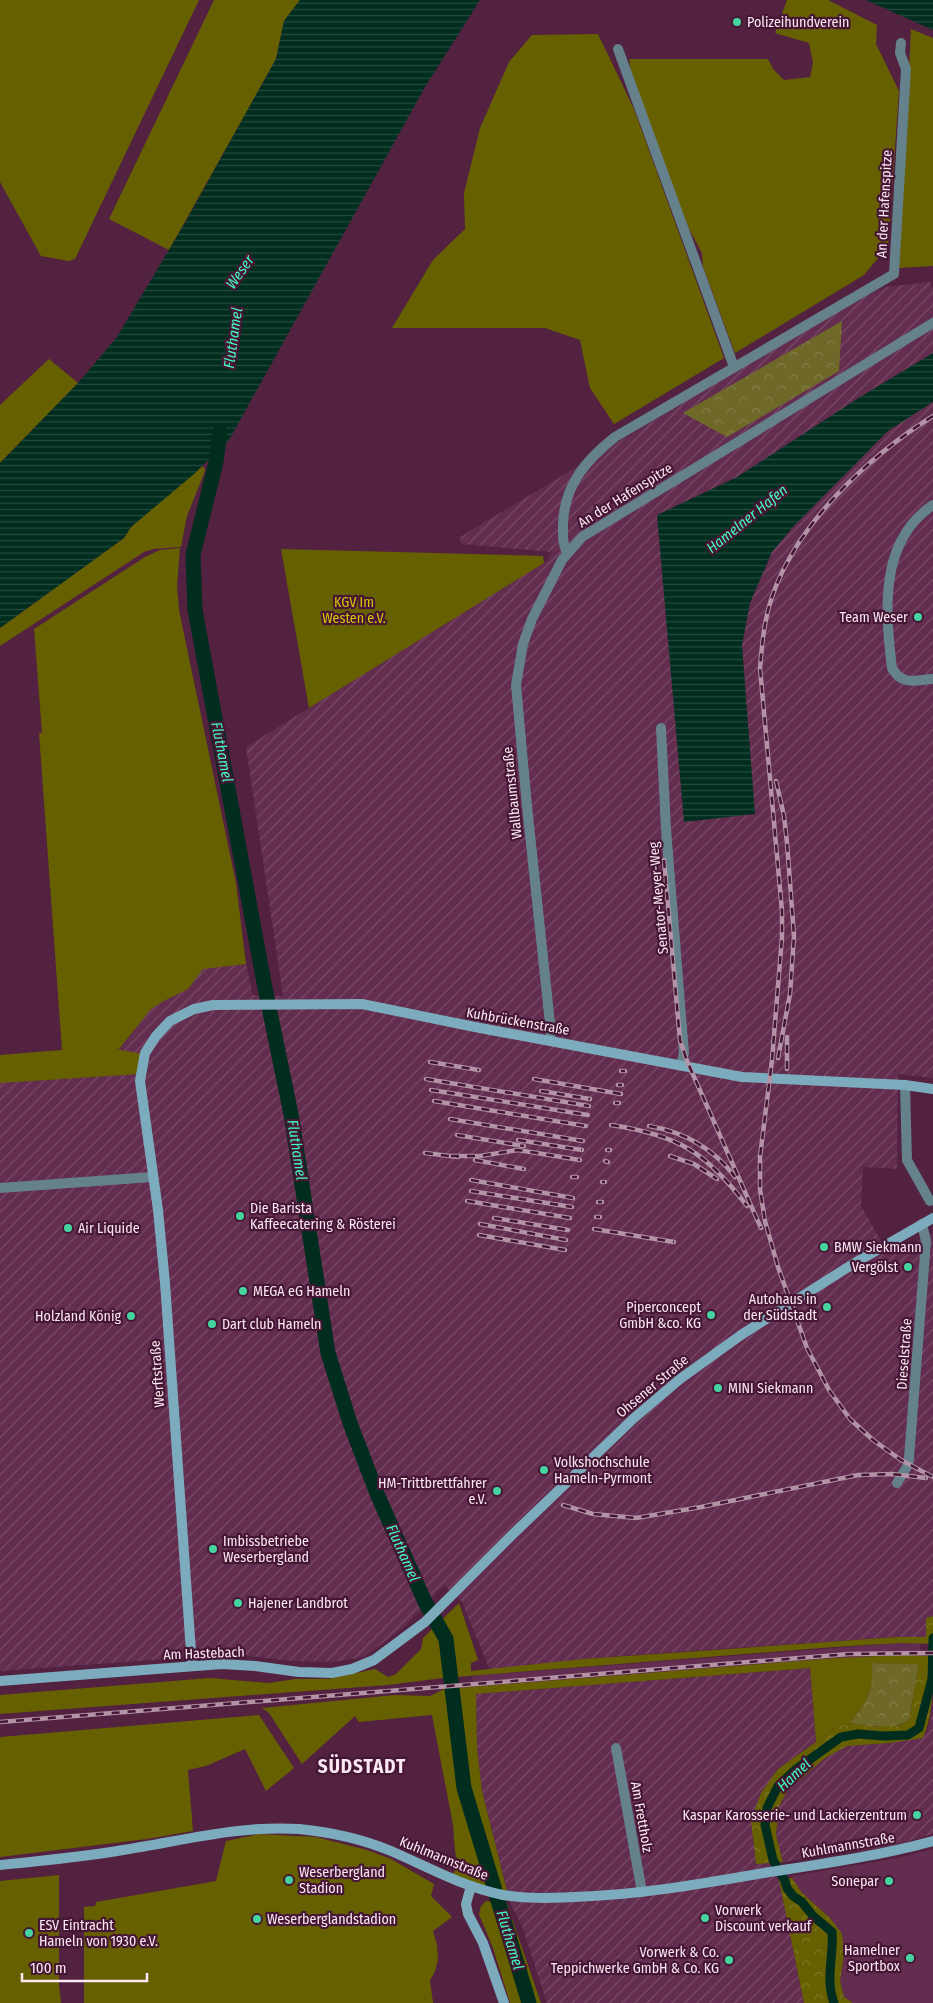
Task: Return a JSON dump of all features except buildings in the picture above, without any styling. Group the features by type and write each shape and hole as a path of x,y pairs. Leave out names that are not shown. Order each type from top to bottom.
{"main road":[{"name":"Kuhbrückenstraße","path":"140,1081 145,1053 156,1036 170,1021 194,1009 213,1006 362,1004 742,1077 905,1085 933,1089"},
{"name":"Werftstraße","path":"140,1081 158,1210 165,1283 192,1666"},
{"name":"Ohsener Straße","path":"424,1622 627,1424 680,1379 741,1335 933,1218"},
{"name":"Am Hastebach","path":"0,1681 192,1666 247,1666 298,1672 332,1673 374,1660 424,1622"},
{"name":"Kuhlmannstraße","path":"0,1865 64,1858 255,1828 299,1829 332,1834 367,1843 482,1890 506,1896 557,1898 642,1892 775,1872 894,1851 933,1841"},
{"path":"471,1886 466,1904 468,1914 484,1943 504,2003"}],"street":[{"name":"An der Hafenspitze","path":"901,43 900,53 906,69 894,274 734,367 602,447 582,469 571,486 564,510 562,542 567,553 582,536 933,323"},
{"path":"618,49 734,367"},
{"path":"933,505 921,513 903,535 891,565 887,594 892,668 897,676 907,681 933,679"},
{"name":"Wallbaumstraße","path":"549,1040 551,1033 516,685 523,644 532,619 567,553"},
{"name":"Senator-Meyer-Weg","path":"661,728 666,829 684,1053 682,1065"},
{"path":"905,1085 907,1160 930,1201"},
{"path":"0,1188 152,1177"},
{"name":"Dieselstraße","path":"898,1483 908,1465 909,1458 926,1241 922,1224"},
{"name":"Am Frettholz","path":"616,1748 642,1892"}],"shaded area":[{"path":"930,282 933,289 933,1078 898,1074 897,1169 863,1167 861,1206 889,1255 933,1233 933,1616 926,1618 926,1637 898,1637 689,1651 584,1659 490,1670 462,1602 444,1585 404,1627 364,1657 334,1662 291,1661 235,1654 0,1671 0,1059 119,1049 151,1009 188,989 203,968 246,964 253,995 283,996 246,747 548,560 552,552 461,544 460,537 846,305 886,287"},
{"path":"920,1643 920,1655 836,1658 473,1687 472,1676"},
{"path":"810,1668 816,1742 777,1769 756,1864 770,1863 779,1880 804,2003 547,2003 522,1926 511,1905 482,1791 477,1748 476,1694"},
{"path":"933,1704 933,1834 887,1847 783,1862 776,1835 779,1806 788,1790 825,1758 847,1746 890,1743 923,1738 929,1727"},
{"path":"933,1849 933,2003 853,2003 844,1997 840,1981 844,1955 831,1919 802,1893 791,1876 898,1858"}],"green space":[{"path":"0,0 199,0 75,259 68,261 41,256 0,182"},
{"path":"214,0 300,0 284,21 276,59 169,250 109,219"},
{"path":"787,0 828,0 877,25 876,44 899,91 888,246 864,275 735,353 703,267 702,253 688,227 632,78 629,59 768,59 773,69 784,80 810,77 813,63 809,43 775,33"},
{"path":"911,29 933,38 933,266 899,268"},
{"path":"598,34 634,109 724,358 614,424 590,388 580,340 545,328 392,328 433,260 465,229 464,193 480,128 509,62 532,35"},
{"path":"842,321 839,371 727,437 683,413"},
{"path":"49,359 78,383 0,463 0,405"},
{"path":"201,467 204,467 205,471 187,516 181,547 153,549 144,552 0,646 0,628 124,538 131,527"},
{"path":"180,548 177,586 179,610 236,883 246,964 203,969 188,989 151,1009 119,1049 115,1049 144,1054 140,1074 0,1083 0,1055 62,1050 39,733 42,733 34,629 145,557 160,550"},
{"name":"KGV Im Westen e.V.","path":"281,549 543,556 544,563 309,708"},
{"path":"459,1603 478,1660 471,1663 471,1671 584,1659 898,1637 933,1637 933,1644 901,1643 834,1647 443,1678 388,1685 0,1714 0,1695 210,1678 269,1683 295,1679 329,1679 375,1669 388,1677 396,1674 421,1649 423,1638"},
{"path":"933,1616 933,1637 926,1637 926,1618"},
{"path":"901,1655 933,1656 933,1665 872,1663 872,1683 866,1702 850,1723 837,1727 816,1742 810,1668 476,1694 477,1748 482,1791 508,1895 451,1878 458,1864 453,1825 432,1715 359,1722 355,1716 302,1764 269,1713 262,1708 395,1695 430,1696 444,1689 836,1658"},
{"path":"872,1663 919,1664 909,1720 888,1727 850,1723 868,1696 872,1682"},
{"path":"919,1664 933,1665 931,1711 923,1738 890,1743 847,1746 825,1758 788,1790 779,1806 776,1835 783,1862 756,1864 751,1820 761,1793 778,1769 837,1727 850,1723 877,1727 900,1725 909,1720"},
{"path":"259,1715 294,1768 266,1791 245,1749 206,1766 188,1770 193,1831 147,1839 0,1857 0,1737"},
{"name":"Weserberglandstadion","path":"259,1834 316,1837 367,1850 391,1859 434,1884 431,1896 452,1917 433,1931 437,1945 438,1960 430,1981 433,2003 84,2003 84,1907 95,1906 96,1902 216,1881 226,1841"},
{"name":"ESV Eintracht Hameln von 1930 e.V.","path":"59,1875 59,1985 61,2003 0,2003 0,1881"},
{"path":"792,1878 802,1893 831,1919 842,1934 844,1955 840,1981 844,1997 853,2003 804,2003 779,1880"},
{"path":"486,1901 507,1904 541,2003 510,2003 493,1948 479,1914 481,1906"}],"water":[{"name":"Weser","path":"300,0 480,0 425,87 229,440 194,474 131,527 124,538 0,628 0,463 78,383 117,337 186,221 276,59 284,21"},
{"path":"866,0 933,0 933,30"},
{"name":"Hamelner Hafen","path":"933,353 933,402 888,431 793,527 772,552 750,603 742,645 755,814 684,822 657,515 737,477 860,397"}],"waterway":[{"name":"Fluthamel","path":"220,432 216,462 193,555 195,610 265,988 291,1114 328,1353 350,1423 378,1496 425,1602 446,1639 464,1788 529,2003"},
{"name":"Hamel","path":"834,2003 830,1985 832,1932 813,1916 787,1888 773,1860 765,1825 767,1808 778,1786 795,1770 841,1737 858,1734 908,1735 919,1728 932,1679 933,1638"}],"railway":[{"path":"933,416 884,451 860,472 817,518 799,543 783,570 769,606 760,668 782,911 782,937 772,1060 760,1157 760,1189 765,1221 778,1267 807,1348 829,1390 850,1419 873,1440 901,1460 933,1477"},
{"path":"776,781 784,816 794,936 790,994 778,1058"},
{"path":"664,860 680,1040 687,1061 761,1228"},
{"path":"787,1037 787,1069"},
{"path":"430,1062 479,1070"},
{"path":"426,1079 589,1106"},
{"path":"534,1079 621,1094"},
{"path":"431,1090 588,1115"},
{"path":"541,1091 590,1099"},
{"path":"434,1101 586,1126"},
{"path":"450,1119 583,1141"},
{"path":"611,1125 655,1134 689,1149 718,1172 747,1206"},
{"path":"649,1126 686,1137 697,1143 718,1158 735,1177"},
{"path":"457,1135 524,1146"},
{"path":"518,1140 582,1150"},
{"path":"451,1156 480,1156 518,1150 580,1160"},
{"path":"425,1153 458,1157"},
{"path":"670,1156 694,1164 717,1179"},
{"path":"475,1160 524,1169"},
{"path":"572,1177 577,1177"},
{"path":"471,1180 573,1198"},
{"path":"471,1191 572,1207"},
{"path":"467,1201 570,1218"},
{"path":"494,1218 568,1230"},
{"path":"480,1224 566,1240"},
{"path":"594,1229 674,1242"},
{"path":"479,1235 565,1250"},
{"path":"563,1505 593,1514 636,1518 701,1507 858,1475 892,1474 926,1478"},
{"path":"0,1722 849,1654 933,1653"}],"place":[{"name":"Polizeihundverein","path":"737,22"},
{"name":"Team Weser","path":"918,617"},
{"name":"Die Barista Kaffeecatering & Rösterei","path":"240,1216"},
{"name":"Air Liquide","path":"68,1228"},
{"name":"BMW Siekmann","path":"824,1247"},
{"name":"Vergölst","path":"908,1267"},
{"name":"MEGA eG Hameln","path":"243,1291"},
{"name":"Autohaus in der Südstadt","path":"827,1307"},
{"name":"Piperconcept GmbH &co. KG","path":"711,1315"},
{"name":"Holzland König","path":"131,1316"},
{"name":"Dart club Hameln","path":"212,1324"},
{"name":"MINI Siekmann","path":"718,1388"},
{"name":"Volkshochschule Hameln-Pyrmont","path":"544,1470"},
{"name":"HM-Trittbrettfahrer e.V.","path":"497,1491"},
{"name":"Imbissbetriebe Weserbergland","path":"213,1549"},
{"name":"Hajener Landbrot","path":"238,1603"},
{"name":"Kaspar Karosserie- und Lackierzentrum","path":"917,1815"},
{"name":"Weserbergland Stadion","path":"289,1880"},
{"name":"Sonepar","path":"889,1881"},
{"name":"Vorwerk Discount verkauf","path":"705,1918"},
{"name":"Weserberglandstadion","path":"257,1919"},
{"name":"ESV Eintracht Hameln von 1930 e.V.","path":"29,1933"},
{"name":"Hamelner Sportbox","path":"910,1958"},
{"name":"Vorwerk & Co. Teppichwerke GmbH & Co. KG","path":"729,1960"}],"district":[{"name":"SÜDSTADT","path":"362,1766"}]}
